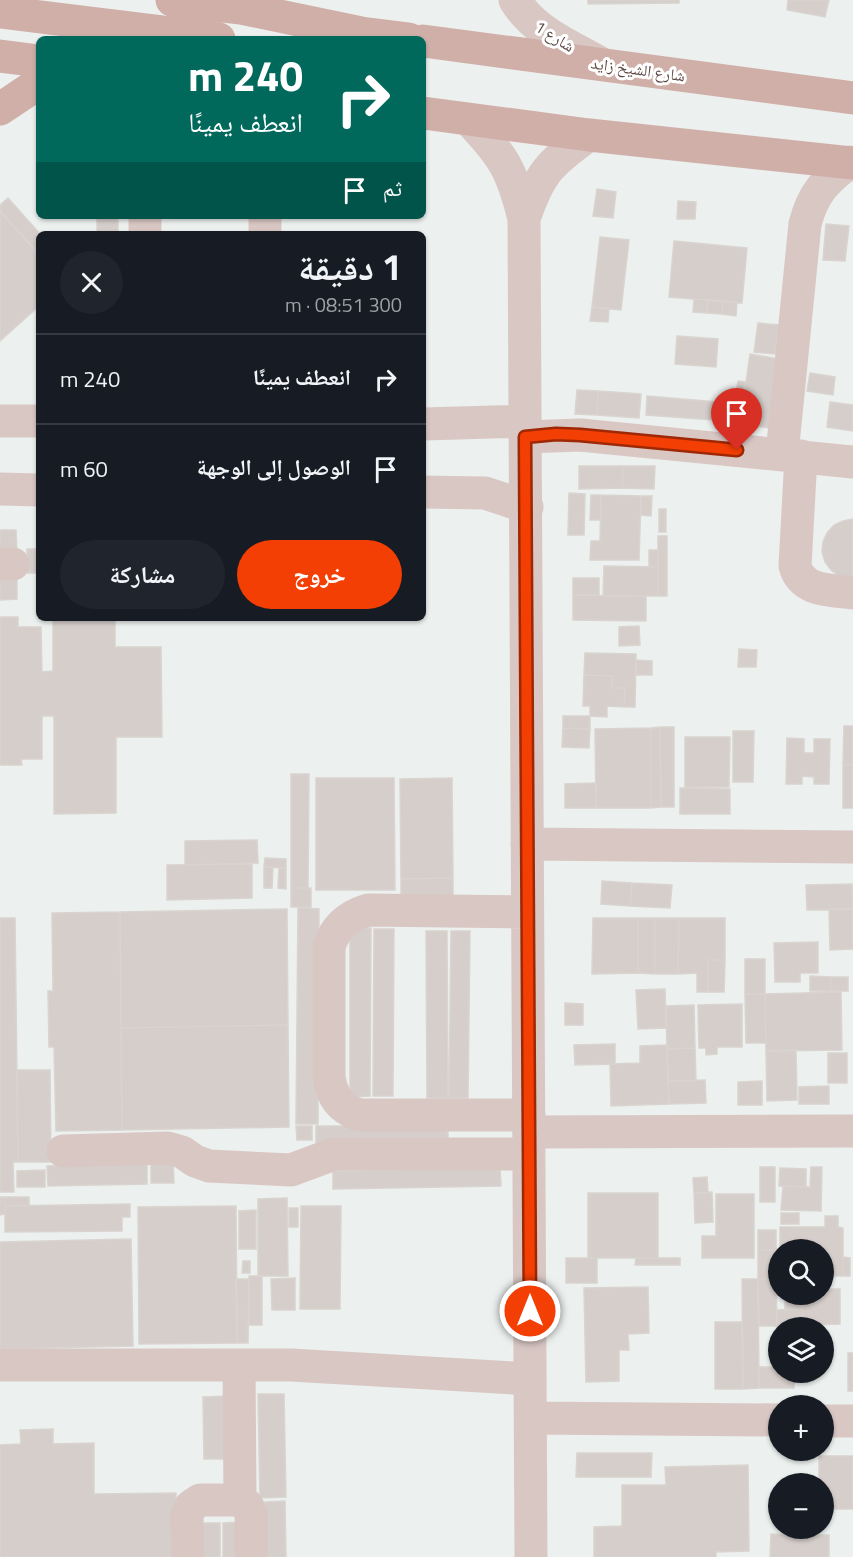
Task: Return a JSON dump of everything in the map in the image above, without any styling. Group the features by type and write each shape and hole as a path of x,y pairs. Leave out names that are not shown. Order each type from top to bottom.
{"main road":[{"path":"172,0 241,4 361,33 384,36"},
{"path":"0,12 195,36"},
{"path":"329,36 361,33"},
{"name":"شارع الشيخ زايد","path":"426,41 853,98"},
{"path":"0,56 36,62"},
{"path":"0,109 36,85"},
{"path":"426,113 589,135 851,162"}],"street":[{"name":"شارع 1","path":"515,0 539,28 602,64"},
{"path":"469,120 505,162 515,185 524,219 531,1557"},
{"path":"524,219 534,190 547,170 564,153 589,135"},
{"path":"851,162 822,186 814,197 805,224 792,455 797,572 806,584 814,588 853,593"},
{"path":"0,421 36,421"},
{"path":"426,424 525,429 853,462"},
{"path":"0,489 36,490"},
{"path":"426,492 485,493 527,507"},
{"path":"527,844 853,847"},
{"path":"527,912 368,910 350,916 342,922 329,947 329,1077 335,1098 342,1107 358,1115 529,1134"},
{"path":"63,1151 168,1148 182,1152 195,1161 209,1166 291,1170 334,1154 529,1134 853,1131"},
{"path":"0,1365 291,1365 530,1378"},
{"path":"239,1365 240,1500"},
{"path":"531,1418 768,1420"},
{"path":"834,1421 853,1421"},
{"path":"188,1557 188,1516 191,1506 200,1500 240,1500 247,1505 251,1513 251,1557"}],"building":[{"path":"588,0 679,0 679,3 588,4"},
{"path":"788,0 829,0 825,17 787,10"},
{"path":"597,189 616,192 613,218 593,216"},
{"path":"8,198 37,231 36,252 0,211 0,205"},
{"path":"678,201 696,202 695,219 677,219"},
{"path":"0,211 36,251 36,309 0,341"},
{"path":"97,219 118,219 118,231 97,231"},
{"path":"826,224 849,226 845,261 823,260"},
{"path":"600,237 629,240 621,310 592,307"},
{"path":"674,241 747,248 742,303 669,297"},
{"path":"694,299 708,300 707,313 693,312"},
{"path":"708,300 723,301 722,314 707,313"},
{"path":"723,301 737,302 736,316 722,314"},
{"path":"592,307 609,309 608,322 590,321"},
{"path":"758,323 779,325 775,354 754,352"},
{"path":"677,336 718,339 716,367 675,364"},
{"path":"750,354 779,359 769,428 740,424"},
{"path":"810,373 835,377 833,395 807,391"},
{"path":"738,381 746,382 744,394 736,393"},
{"path":"577,390 598,391 597,415 575,414"},
{"path":"598,391 641,394 639,418 597,415"},
{"path":"647,396 729,403 727,421 646,415"},
{"path":"735,399 743,400 742,411 733,410"},
{"path":"830,402 853,405 853,431 827,427"},
{"path":"579,466 623,466 623,488 579,489"},
{"path":"623,466 655,466 654,489 623,488"},
{"path":"569,493 585,494 584,535 568,535"},
{"path":"591,495 601,495 601,520 590,520"},
{"path":"601,495 641,496 639,560 590,560 591,541 600,541"},
{"path":"641,496 652,496 651,516 641,515"},
{"path":"659,509 666,509 666,532 659,532"},
{"path":"853,519 853,578 839,576 831,570 822,552 827,533 834,525"},
{"path":"0,530 16,530 17,553 0,554"},
{"path":"658,536 667,536 667,596 658,596"},
{"path":"27,549 36,549 36,573 27,573"},
{"path":"649,550 658,550 658,567 649,567"},
{"path":"604,566 658,567 658,596 603,596"},
{"path":"0,575 17,575 17,599 0,600"},
{"path":"573,578 599,578 599,595 573,595"},
{"path":"573,595 646,596 646,621 573,620"},
{"path":"0,617 18,617 18,627 41,627 42,672 53,671 53,621 115,621 115,647 161,647 162,737 116,737 116,813 54,814 54,716 42,716 42,759 21,759 22,765 0,765"},
{"path":"639,626 640,645 619,646 619,627"},
{"path":"739,649 757,650 756,667 738,667"},
{"path":"585,653 636,654 635,707 624,707 625,688 612,688 613,676 584,675"},
{"path":"636,660 652,661 652,675 636,675"},
{"path":"584,675 613,676 612,688 625,688 624,707 607,706 607,717 590,716 590,706 583,706"},
{"path":"563,716 590,716 590,729 563,728"},
{"path":"844,726 853,726 853,765 843,765"},
{"path":"660,727 674,727 674,807 661,807"},
{"path":"660,727 661,807 651,808 651,728"},
{"path":"563,728 590,729 589,748 562,747"},
{"path":"651,728 651,808 596,808 595,729"},
{"path":"733,731 754,731 753,782 733,782"},
{"path":"685,737 730,737 729,787 685,787"},
{"path":"787,738 804,739 804,753 814,753 814,739 830,739 829,784 814,784 814,777 802,776 802,784 786,784"},
{"path":"843,765 853,765 853,808 843,808"},
{"path":"291,774 309,774 308,888 291,888"},
{"path":"316,778 394,778 395,890 316,890"},
{"path":"452,778 453,878 401,879 400,779"},
{"path":"596,783 596,808 565,808 565,784"},
{"path":"680,788 730,789 730,814 680,814"},
{"path":"257,840 258,863 185,865 185,841"},
{"path":"265,858 286,859 286,868 264,867"},
{"path":"252,864 252,898 167,900 167,865"},
{"path":"264,867 273,868 272,888 264,888"},
{"path":"279,868 286,868 286,889 278,888"},
{"path":"453,878 453,905 401,905 401,879"},
{"path":"602,881 632,883 630,906 601,904"},
{"path":"632,883 672,885 670,908 630,906"},
{"path":"852,884 853,909 807,910 806,885"},
{"path":"291,888 311,888 311,907 291,907"},
{"path":"298,908 319,909 318,1124 296,1124"},
{"path":"287,909 288,1025 121,1028 120,912"},
{"path":"829,909 853,909 853,949 830,950"},
{"path":"120,912 122,1130 56,1131 54,1047 49,1047 48,991 53,991 52,913"},
{"path":"0,918 15,918 18,1162 13,1162 14,1192 0,1192"},
{"path":"593,918 638,918 638,973 592,974"},
{"path":"638,918 655,918 655,974 638,973"},
{"path":"655,918 679,918 678,974 655,974"},
{"path":"679,918 725,918 725,960 708,960 708,992 697,992 697,973 678,974"},
{"path":"350,928 371,928 370,1096 350,1097"},
{"path":"374,929 394,929 393,1096 373,1096"},
{"path":"426,931 447,931 448,1098 427,1098"},
{"path":"451,931 470,931 468,1098 449,1098"},
{"path":"818,942 818,973 800,973 800,982 775,982 774,943"},
{"path":"745,959 765,959 765,994 745,994"},
{"path":"708,960 725,960 724,992 708,992"},
{"path":"810,976 831,977 831,991 810,991"},
{"path":"831,977 848,977 848,991 831,991"},
{"path":"665,989 666,1028 638,1029 636,990"},
{"path":"841,992 842,1050 766,1051 765,994"},
{"path":"745,994 765,994 766,1043 746,1043"},
{"path":"565,1003 583,1004 583,1025 565,1025"},
{"path":"742,1004 742,1047 717,1047 717,1054 706,1055 706,1048 699,1048 698,1005"},
{"path":"694,1005 695,1048 667,1049 666,1006"},
{"path":"288,1025 289,1127 122,1130 121,1028"},
{"path":"615,1044 615,1064 575,1065 574,1045"},
{"path":"667,1045 669,1104 611,1106 610,1064 640,1063 640,1046"},
{"path":"695,1048 696,1081 668,1081 667,1049"},
{"path":"796,1050 797,1100 767,1101 766,1051"},
{"path":"828,1053 847,1053 847,1083 828,1083"},
{"path":"17,1070 50,1070 51,1162 18,1162"},
{"path":"705,1080 706,1103 669,1104 668,1081"},
{"path":"762,1081 762,1105 738,1105 738,1082"},
{"path":"829,1086 829,1104 799,1104 799,1087"},
{"path":"296,1126 312,1126 312,1140 297,1140"},
{"path":"316,1126 448,1126 448,1146 316,1146"},
{"path":"173,1161 174,1183 151,1183 151,1162"},
{"path":"147,1164 147,1184 48,1186 47,1166"},
{"path":"760,1167 775,1167 775,1202 760,1202"},
{"path":"811,1167 822,1167 821,1211 781,1210 783,1186 810,1187"},
{"path":"500,1168 501,1186 333,1189 333,1171"},
{"path":"780,1168 806,1169 806,1187 779,1186"},
{"path":"45,1170 45,1187 17,1187 17,1171"},
{"path":"707,1177 708,1193 694,1193 693,1178"},
{"path":"712,1192 713,1222 695,1223 694,1193"},
{"path":"588,1193 658,1193 658,1258 588,1258"},
{"path":"716,1194 754,1194 754,1258 702,1258 702,1236 716,1236"},
{"path":"0,1197 5,1197 5,1214 0,1215"},
{"path":"5,1197 29,1197 29,1205 5,1206"},
{"path":"287,1198 288,1276 258,1276 258,1199"},
{"path":"130,1204 130,1217 122,1217 122,1231 5,1232 5,1206"},
{"path":"236,1206 237,1343 139,1344 138,1207"},
{"path":"301,1206 341,1206 340,1309 300,1309"},
{"path":"289,1208 298,1208 298,1227 289,1227"},
{"path":"256,1210 256,1249 239,1249 239,1211"},
{"path":"781,1213 799,1213 799,1224 781,1224"},
{"path":"825,1216 838,1216 838,1227 843,1228 843,1276 834,1276 834,1239 780,1239 780,1227 825,1227"},
{"path":"758,1230 776,1230 776,1239 768,1239 768,1250 758,1250"},
{"path":"131,1239 133,1346 0,1349 0,1242"},
{"path":"758,1250 768,1250 768,1279 758,1279"},
{"path":"843,1257 850,1258 850,1276 843,1276"},
{"path":"566,1258 597,1258 597,1283 566,1283"},
{"path":"636,1258 680,1258 680,1265 635,1265"},
{"path":"243,1261 250,1261 250,1273 242,1273"},
{"path":"249,1276 262,1276 262,1325 249,1325"},
{"path":"295,1278 295,1310 272,1310 271,1279"},
{"path":"236,1279 249,1279 248,1343 237,1343"},
{"path":"742,1279 758,1279 759,1388 743,1389"},
{"path":"758,1279 768,1279 768,1305 777,1305 777,1317 768,1317 768,1326 759,1326"},
{"path":"648,1287 649,1333 628,1334 629,1350 619,1350 619,1381 586,1382 584,1288"},
{"path":"834,1289 840,1289 840,1324 834,1324 834,1317 802,1317 802,1305 834,1305"},
{"path":"785,1305 802,1305 802,1309 785,1310"},
{"path":"802,1309 802,1317 777,1317 777,1310"},
{"path":"715,1322 742,1322 743,1389 715,1389"},
{"path":"848,1353 853,1353 853,1391 848,1391"},
{"path":"759,1367 768,1367 768,1383 794,1383 794,1388 759,1388"},
{"path":"258,1394 284,1394 286,1497 260,1498"},
{"path":"230,1396 231,1459 204,1459 203,1397"},
{"path":"53,1429 53,1444 94,1443 94,1494 176,1493 176,1557 0,1557 0,1445 21,1444 20,1430"},
{"path":"577,1453 652,1453 651,1477 576,1477"},
{"path":"834,1456 853,1456 853,1509 834,1509 834,1473 819,1473 819,1461 834,1461"},
{"path":"748,1465 749,1551 716,1552 716,1557 594,1557 594,1527 622,1526 622,1485 666,1485 665,1467"},
{"path":"285,1501 286,1557 266,1557 265,1502"},
{"path":"243,1522 243,1557 223,1557 223,1523"},
{"path":"199,1523 220,1523 220,1557 199,1557"},
{"path":"771,1539 829,1539 829,1557 770,1557"}],"route":[{"path":"530,1311 525,437 556,434 580,435 737,450"}]}
